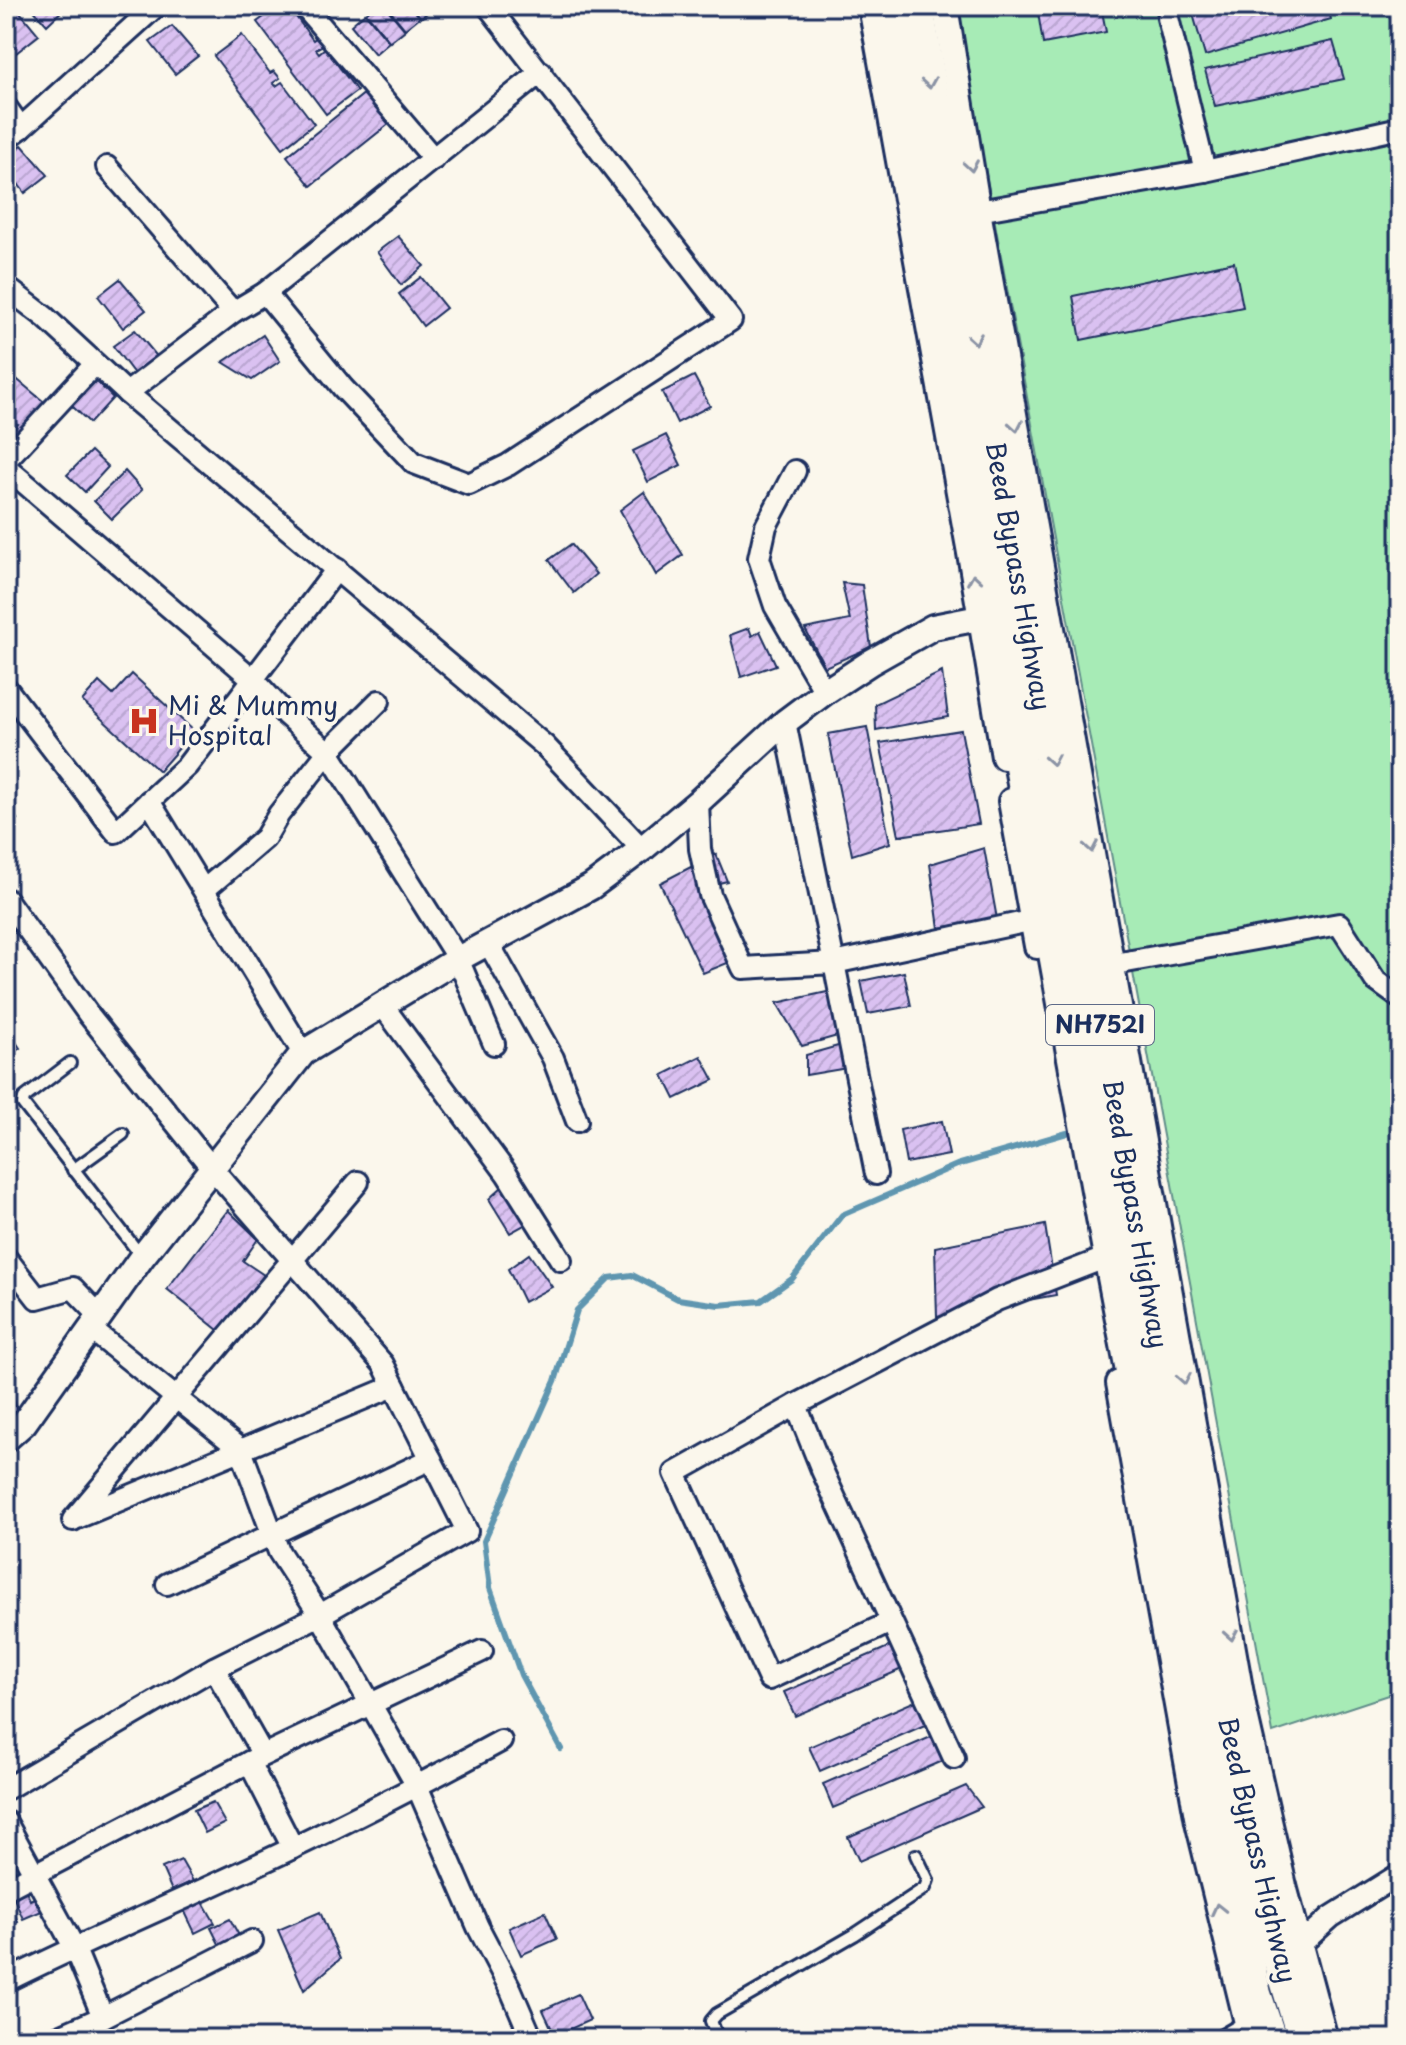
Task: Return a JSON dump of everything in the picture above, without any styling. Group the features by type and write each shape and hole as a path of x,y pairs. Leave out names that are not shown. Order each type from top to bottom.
{"highway":[{"name":"Beed Bypass Highway","path":"889,6 1013,611 1100,966 1158,1289 1169,1480 1255,1994 1256,2035"},
{"name":"Beed Bypass Highway","path":"917,6 1013,611 1020,761 1040,919 1103,1259 1169,1480 1278,1954 1304,2039"}],"street":[{"path":"6,107 13,133 156,6"},
{"path":"304,6 434,159"},
{"path":"265,293 343,388 414,463 469,484 508,465 731,320 488,6"},
{"path":"871,6 1013,611"},
{"path":"945,6 978,211 1013,611"},
{"path":"1168,18 1205,171"},
{"path":"127,393 233,312 265,293 541,72"},
{"path":"978,211 1205,171 1400,128"},
{"path":"107,167 233,312"},
{"path":"6,287 45,317 127,393 545,746 642,849"},
{"path":"6,460 95,364"},
{"path":"6,467 254,680 286,715 328,752 458,959 494,1044"},
{"path":"795,471 766,526 759,558 775,606 825,692"},
{"path":"6,688 116,832 187,766 337,569"},
{"path":"6,1439 24,1423 142,1257 303,1053 458,959 591,887 642,849 785,722 825,692 933,627 1013,611"},
{"path":"204,890 265,838 279,814 328,752 379,701"},
{"path":"785,722 876,1174"},
{"path":"149,801 303,1053"},
{"path":"698,802 700,849 710,895 743,968 834,963 1040,919"},
{"path":"6,899 89,1015 211,1167 383,1364 467,1531 320,1615 214,1668 6,1789"},
{"path":"1100,966 1339,924 1375,980 1400,998"},
{"path":"489,944 553,1058 577,1121"},
{"path":"383,1006 507,1174 561,1260"},
{"path":"358,1182 73,1520 394,1386"},
{"path":"6,1258 37,1298 73,1288 96,1324 176,1400 241,1450 279,1552 320,1615 417,1786 478,1927 532,2039"},
{"path":"891,1622 769,1679 675,1473 796,1405 997,1300 1103,1259"},
{"path":"796,1405 822,1470 954,1758"},
{"path":"167,1584 431,1459"},
{"path":"1169,1480 1247,1725 1325,2039"},
{"path":"6,1889 256,1758 482,1651"},
{"path":"214,1668 293,1848"},
{"path":"6,1981 293,1848 501,1741"},
{"path":"6,1822 74,1947 103,2017"},
{"path":"1300,1945 1331,1917 1400,1874"},
{"path":"53,2039 252,1941"},
{"path":"1225,2039 1256,2035"}],"lane":[{"path":"70,1063 24,1098 23,1104 142,1257"},
{"path":"73,1170 123,1134"},
{"path":"718,2039 711,2021 717,2014 854,1935 925,1888 928,1880 916,1855"}],"green space":[{"path":"955,6 1400,6 1400,1691 1273,1733"}],"building":[{"path":"15,6 39,35 16,53 6,40 6,10"},
{"path":"30,6 67,6 47,25"},
{"path":"117,6 141,6 126,18"},
{"path":"279,6 288,6 313,40 317,37 323,45 316,49 319,53 325,48 357,91 326,114 257,22"},
{"path":"374,6 385,6 405,30 390,42 366,13"},
{"path":"386,6 410,6 420,17 405,29"},
{"path":"412,6 435,6 421,18"},
{"path":"1037,6 1101,6 1106,32 1043,44"},
{"path":"1227,6 1327,6 1331,19 1205,56 1193,14"},
{"path":"365,13 389,42 375,54 351,25"},
{"path":"172,26 198,56 175,74 150,42"},
{"path":"242,35 270,73 274,71 280,78 273,83 276,86 282,82 314,124 283,148 214,56"},
{"path":"1333,41 1344,79 1215,106 1205,70"},
{"path":"365,93 390,123 311,186 287,156"},
{"path":"22,145 48,175 25,193 6,168 6,157"},
{"path":"398,236 424,266 401,285 377,252"},
{"path":"1234,262 1243,307 1081,340 1073,296"},
{"path":"421,277 446,308 423,326 399,294"},
{"path":"120,279 146,310 123,328 98,296"},
{"path":"135,330 160,360 138,379 113,346"},
{"path":"263,335 280,361 252,380 223,362"},
{"path":"13,376 50,407 24,439 13,430 18,424 6,420 6,384"},
{"path":"694,376 710,406 677,423 662,392"},
{"path":"96,381 113,398 90,423 72,406"},
{"path":"666,435 681,465 648,482 633,451"},
{"path":"91,451 108,467 85,492 67,475"},
{"path":"125,471 142,490 112,519 94,501"},
{"path":"644,492 683,555 656,575 620,510"},
{"path":"571,544 596,574 574,593 549,560"},
{"path":"842,583 862,585 871,647 825,667 805,629 850,620"},
{"path":"749,628 752,636 760,631 776,665 741,677 730,635"},
{"path":"942,672 948,717 876,730 875,704"},
{"path":"132,674 194,731 159,771 82,701 99,682 113,695"},
{"path":"867,727 890,843 852,855 828,734"},
{"path":"961,730 979,824 899,836 880,743"},
{"path":"6,803 17,819 6,827"},
{"path":"984,848 997,919 939,928 930,864"},
{"path":"716,854 727,881 715,884 743,940 730,962 703,973 660,883"},
{"path":"904,972 911,1006 868,1014 861,981"},
{"path":"850,987 855,1031 802,1046 777,1003"},
{"path":"6,1027 20,1048 6,1058"},
{"path":"859,1040 865,1065 806,1075 806,1055"},
{"path":"701,1056 714,1080 675,1099 663,1075"},
{"path":"942,1121 949,1155 906,1163 900,1130"},
{"path":"504,1185 530,1222 510,1233 489,1199"},
{"path":"228,1210 258,1239 243,1261 264,1275 223,1334 167,1289"},
{"path":"1045,1225 1056,1295 937,1317 935,1247"},
{"path":"529,1254 552,1287 524,1302 508,1269"},
{"path":"11,1386 17,1411 6,1417 6,1388"},
{"path":"902,1641 918,1662 795,1716 784,1692"},
{"path":"927,1696 943,1717 820,1771 809,1747"},
{"path":"940,1733 957,1755 833,1808 823,1784"},
{"path":"966,1786 982,1807 859,1861 848,1837"},
{"path":"213,1802 225,1823 205,1833 194,1810"},
{"path":"11,1842 17,1855 9,1859 14,1868 6,1872 6,1844"},
{"path":"181,1860 193,1881 172,1891 162,1868"},
{"path":"26,1890 30,1900 38,1896 44,1910 23,1919 13,1896"},
{"path":"203,1902 215,1923 195,1933 184,1910"},
{"path":"12,1909 18,1922 6,1928 6,1911"},
{"path":"320,1912 340,1959 304,1990 278,1930"},
{"path":"545,1912 557,1939 521,1955 509,1928"},
{"path":"230,1919 242,1941 222,1950 211,1928"},
{"path":"578,1994 590,2020 555,2036 543,2010"}],"waterway":[{"path":"561,1749 521,1675 490,1588 484,1541 555,1381 577,1310 609,1278 632,1275 678,1299 719,1305 761,1301 792,1279 842,1215 957,1165 1067,1133"}],"place":[{"name":"Mi & Mummy Hospital","path":"144,721"}]}
